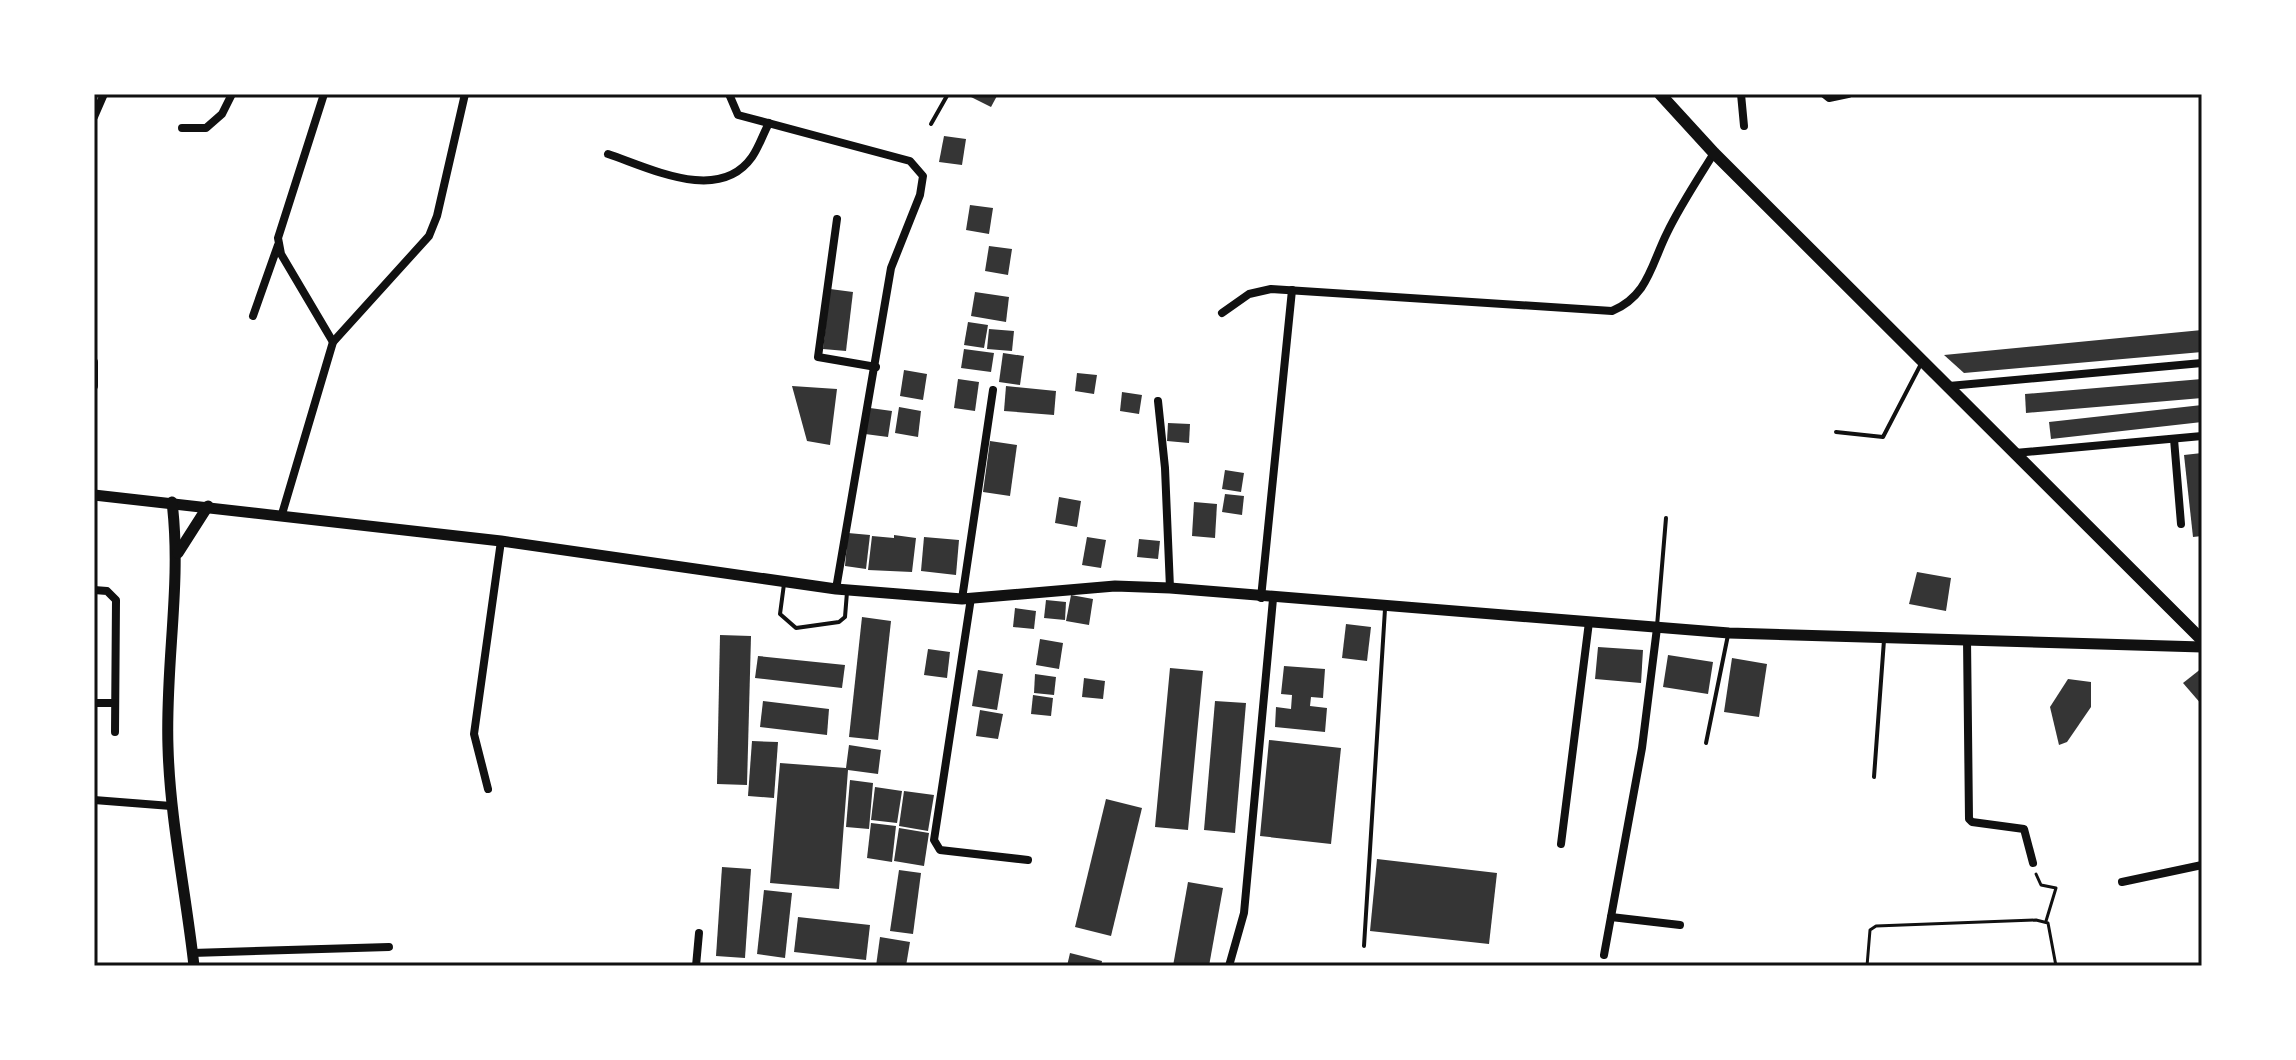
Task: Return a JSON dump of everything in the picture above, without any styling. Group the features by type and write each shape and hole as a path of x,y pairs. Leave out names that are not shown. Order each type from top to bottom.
{"main road":[{"path":"1660,94 1673,101 1714,153 2202,640"}],"street":[{"path":"94,117 104,94"},
{"path":"182,128 206,128 222,114 232,94"},
{"path":"253,316 324,94"},
{"path":"282,514 333,342 429,236 437,216 465,94"},
{"path":"729,94 738,115 910,161 923,176 920,195 891,268 876,367 859,437 841,590"},
{"path":"1741,94 1744,126"},
{"path":"1826,96 1848,94"},
{"path":"608,154 685,179 722,178 737,172 752,157 769,123"},
{"path":"1222,313 1249,294 1271,289 1612,311 1630,304 1650,277 1667,233 1714,153"},
{"path":"837,219 818,357 876,367"},
{"path":"278,244 333,342"},
{"path":"1229,966 1244,913 1292,290"},
{"path":"94,362 94,386"},
{"path":"1949,386 2202,363"},
{"path":"993,390 934,840 940,850 1028,860"},
{"path":"1158,401 1169,467 1170,588"},
{"path":"2015,453 2202,436"},
{"path":"2174,439 2181,524"},
{"path":"94,495 501,541 841,590 966,599 1115,586 1170,588 1729,633 2202,647"},
{"path":"172,502 178,553 168,681 171,806 194,966"},
{"path":"178,553 208,506"},
{"path":"488,789 474,734 501,541"},
{"path":"94,590 107,591 116,600 115,732"},
{"path":"1561,844 1589,622"},
{"path":"1604,955 1642,748 1657,628"},
{"path":"1967,639 1968,815 1972,822 2024,829 2033,863"},
{"path":"94,703 114,703"},
{"path":"94,800 171,806"},
{"path":"2122,882 2202,865"},
{"path":"1611,917 1680,925"},
{"path":"696,966 699,933"},
{"path":"192,953 389,947"}],"lane":[{"path":"931,124 948,94"},
{"path":"1836,432 1883,437 1923,360"},
{"path":"1657,628 1666,518"},
{"path":"784,582 780,614 796,628 839,622 845,617 841,590"},
{"path":"1364,946 1385,606"},
{"path":"1706,743 1729,633"},
{"path":"1874,777 1884,637"}],"path":[{"path":"2033,863 2039,884 2056,888 2046,921 2056,966"},
{"path":"1867,966 1870,930 1876,926 2046,921"}],"building":[{"path":"965,94 998,94 991,107"},
{"path":"944,136 966,139 962,165 939,162"},
{"path":"970,205 993,208 989,234 966,230"},
{"path":"989,246 1012,249 1008,275 985,271"},
{"path":"830,289 853,292 846,351 823,349"},
{"path":"975,292 1009,297 1006,322 971,316"},
{"path":"968,322 988,325 984,348 964,345"},
{"path":"989,329 1014,331 1012,351 987,349"},
{"path":"2202,330 2202,352 1964,373 1944,355"},
{"path":"964,349 994,353 991,372 961,368"},
{"path":"1003,353 1024,356 1020,385 999,382"},
{"path":"904,370 927,374 923,400 900,396"},
{"path":"1077,373 1097,375 1094,394 1075,391"},
{"path":"958,379 979,382 975,411 954,408"},
{"path":"2202,379 2202,398 2026,413 2025,394"},
{"path":"792,386 837,389 830,445 807,441"},
{"path":"1006,386 1056,391 1054,415 1004,411"},
{"path":"1122,392 1142,395 1139,414 1120,411"},
{"path":"2202,405 2202,422 2051,439 2049,422"},
{"path":"899,407 921,411 918,437 895,433"},
{"path":"870,408 892,411 888,437 865,434"},
{"path":"1168,423 1190,424 1189,443 1167,441"},
{"path":"990,441 1017,445 1010,496 983,492"},
{"path":"2202,453 2202,536 2193,537 2184,455"},
{"path":"1225,470 1244,473 1241,492 1222,489"},
{"path":"1225,494 1244,496 1242,515 1222,512"},
{"path":"1059,497 1081,501 1077,527 1055,523"},
{"path":"1194,502 1217,504 1215,538 1192,536"},
{"path":"848,533 870,535 866,569 845,566"},
{"path":"894,535 916,538 912,572 868,570 872,536 894,538"},
{"path":"924,537 959,540 956,575 921,571"},
{"path":"1087,537 1106,540 1101,568 1082,565"},
{"path":"1139,539 1160,541 1158,559 1137,557"},
{"path":"1917,572 1951,578 1946,611 1909,604"},
{"path":"1071,595 1093,599 1089,625 1066,621"},
{"path":"1046,600 1066,602 1065,620 1044,618"},
{"path":"1015,608 1036,611 1034,629 1013,627"},
{"path":"862,617 891,621 878,740 849,737"},
{"path":"1346,624 1371,627 1367,661 1342,658"},
{"path":"720,635 751,636 747,785 717,784"},
{"path":"1040,639 1063,643 1059,669 1036,665"},
{"path":"1598,647 1643,650 1641,683 1595,679"},
{"path":"928,649 950,652 947,678 924,675"},
{"path":"1668,655 1713,662 1708,694 1663,687"},
{"path":"758,656 845,665 842,688 755,678"},
{"path":"1732,658 1767,664 1759,717 1724,712"},
{"path":"1284,666 1325,669 1323,698 1311,697 1310,706 1327,708 1325,732 1275,727 1276,707 1291,709 1292,695 1281,694"},
{"path":"1170,668 1203,671 1188,830 1155,827"},
{"path":"2202,668 2202,705 2183,683"},
{"path":"978,670 1003,674 997,710 972,706"},
{"path":"1035,674 1056,677 1054,695 1034,693"},
{"path":"1084,678 1105,681 1103,699 1082,697"},
{"path":"2068,679 2091,682 2091,707 2067,742 2059,745 2050,707"},
{"path":"1033,695 1053,698 1051,716 1031,714"},
{"path":"763,701 829,709 827,735 760,727"},
{"path":"1215,701 1246,703 1235,833 1204,830"},
{"path":"980,710 1003,714 998,739 976,736"},
{"path":"1269,740 1341,748 1331,844 1260,836"},
{"path":"752,741 778,742 774,798 748,796"},
{"path":"849,745 881,750 878,774 848,770 839,889 770,883 780,763 846,768"},
{"path":"850,780 873,783 869,829 846,827"},
{"path":"875,787 902,791 897,823 871,820"},
{"path":"904,791 934,795 928,831 899,826"},
{"path":"1106,799 1142,808 1111,936 1075,927"},
{"path":"871,823 896,826 892,862 867,858"},
{"path":"899,828 929,833 924,866 894,861"},
{"path":"1377,859 1497,873 1489,944 1370,931"},
{"path":"722,867 751,869 745,958 716,956"},
{"path":"899,870 921,873 913,934 890,931"},
{"path":"1188,882 1223,888 1209,966 1173,966"},
{"path":"764,890 792,893 785,958 757,954"},
{"path":"798,917 870,925 866,960 794,952"},
{"path":"880,937 910,942 906,966 876,966"},
{"path":"1070,953 1102,961 1101,966 1067,966"}]}
